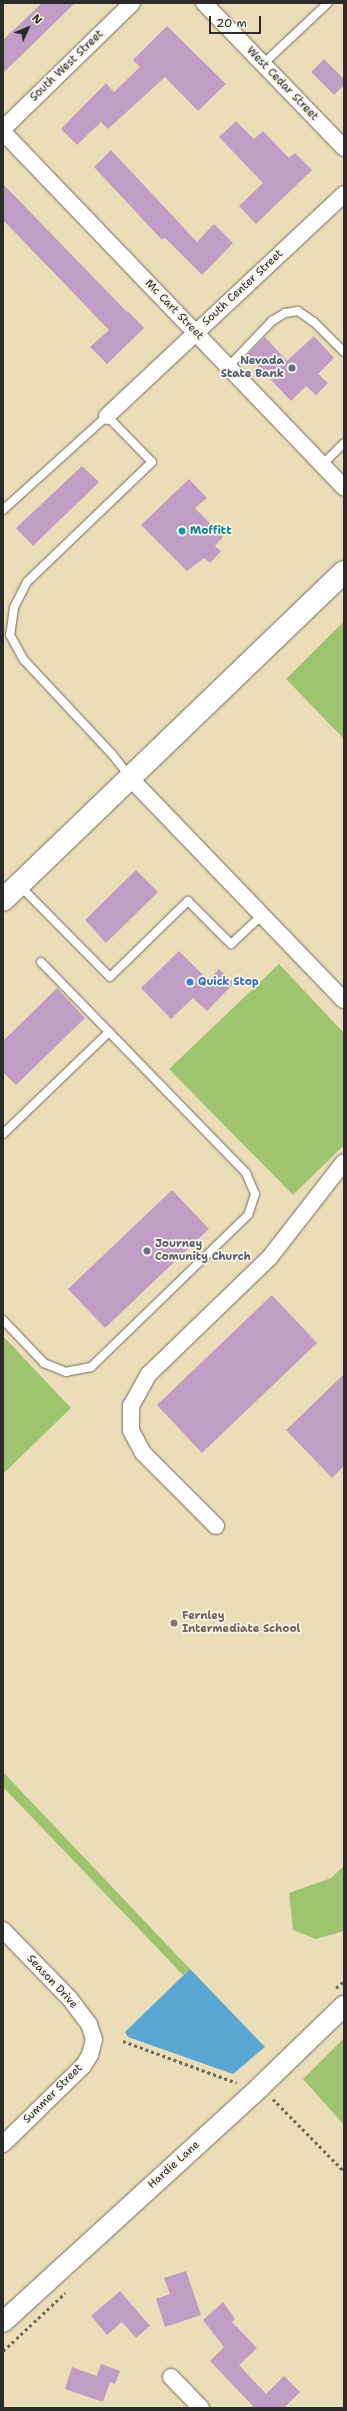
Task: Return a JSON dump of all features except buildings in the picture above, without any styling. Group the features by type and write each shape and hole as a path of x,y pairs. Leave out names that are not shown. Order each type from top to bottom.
{"main road":[{"path":"3,900 344,572"}],"street":[{"name":"South West Street","path":"3,130 132,3"},
{"name":"West Cedar Street","path":"204,3 344,148"},
{"name":"Mc Cart Street","path":"3,130 344,488"},
{"name":"South Center Street","path":"107,416 344,194"},
{"path":"130,778 344,1000"},
{"path":"216,1526 143,1453 131,1430 131,1406 149,1374 270,1257 344,1162"},
{"name":"Season Drive","path":"3,1930 74,2004 88,2024 94,2039"},
{"name":"Hardie Lane","path":"3,2322 260,2086 344,2006"},
{"name":"Summer Street","path":"3,2144 83,2066 90,2055 94,2039"},
{"path":"172,2377 201,2408"}],"lane":[{"path":"263,64 328,3"},
{"path":"228,367 272,321 292,312 298,311 314,322 344,352"},
{"path":"3,510 107,416 152,462 27,582 14,608 10,635 24,660 112,754 130,778"},
{"path":"322,465 344,443"},
{"path":"19,885 110,977 188,901 231,944 262,915"},
{"path":"3,1320 44,1363 66,1372 91,1368 248,1216 255,1194 246,1173 40,962"},
{"path":"3,1134 109,1032"},
{"path":"3,1121 10,1127"}],"path":[{"path":"123,2041 238,2084"},
{"path":"260,2086 344,2171"}],"green space":[{"path":"344,621 344,739 286,679"},
{"path":"279,964 344,1033 344,1145 293,1195 169,1069"},
{"path":"3,1336 71,1408 3,1474"},
{"path":"3,1772 190,1969 183,1975 3,1787"},
{"path":"344,1866 344,1931 316,1939 293,1930 289,1893 331,1878"},
{"path":"344,2038 344,2125 303,2079"}],"water":[{"path":"190,1969 265,2047 233,2074 128,2037 125,2032"}],"place":[{"name":"Nevada State Bank","path":"292,368"},
{"name":"Moffitt","path":"182,531"},
{"name":"Quick Stop","path":"190,982"},
{"name":"Journey Comunity Church","path":"147,1251"},
{"name":"Fernley Intermediate School","path":"174,1623"}]}
